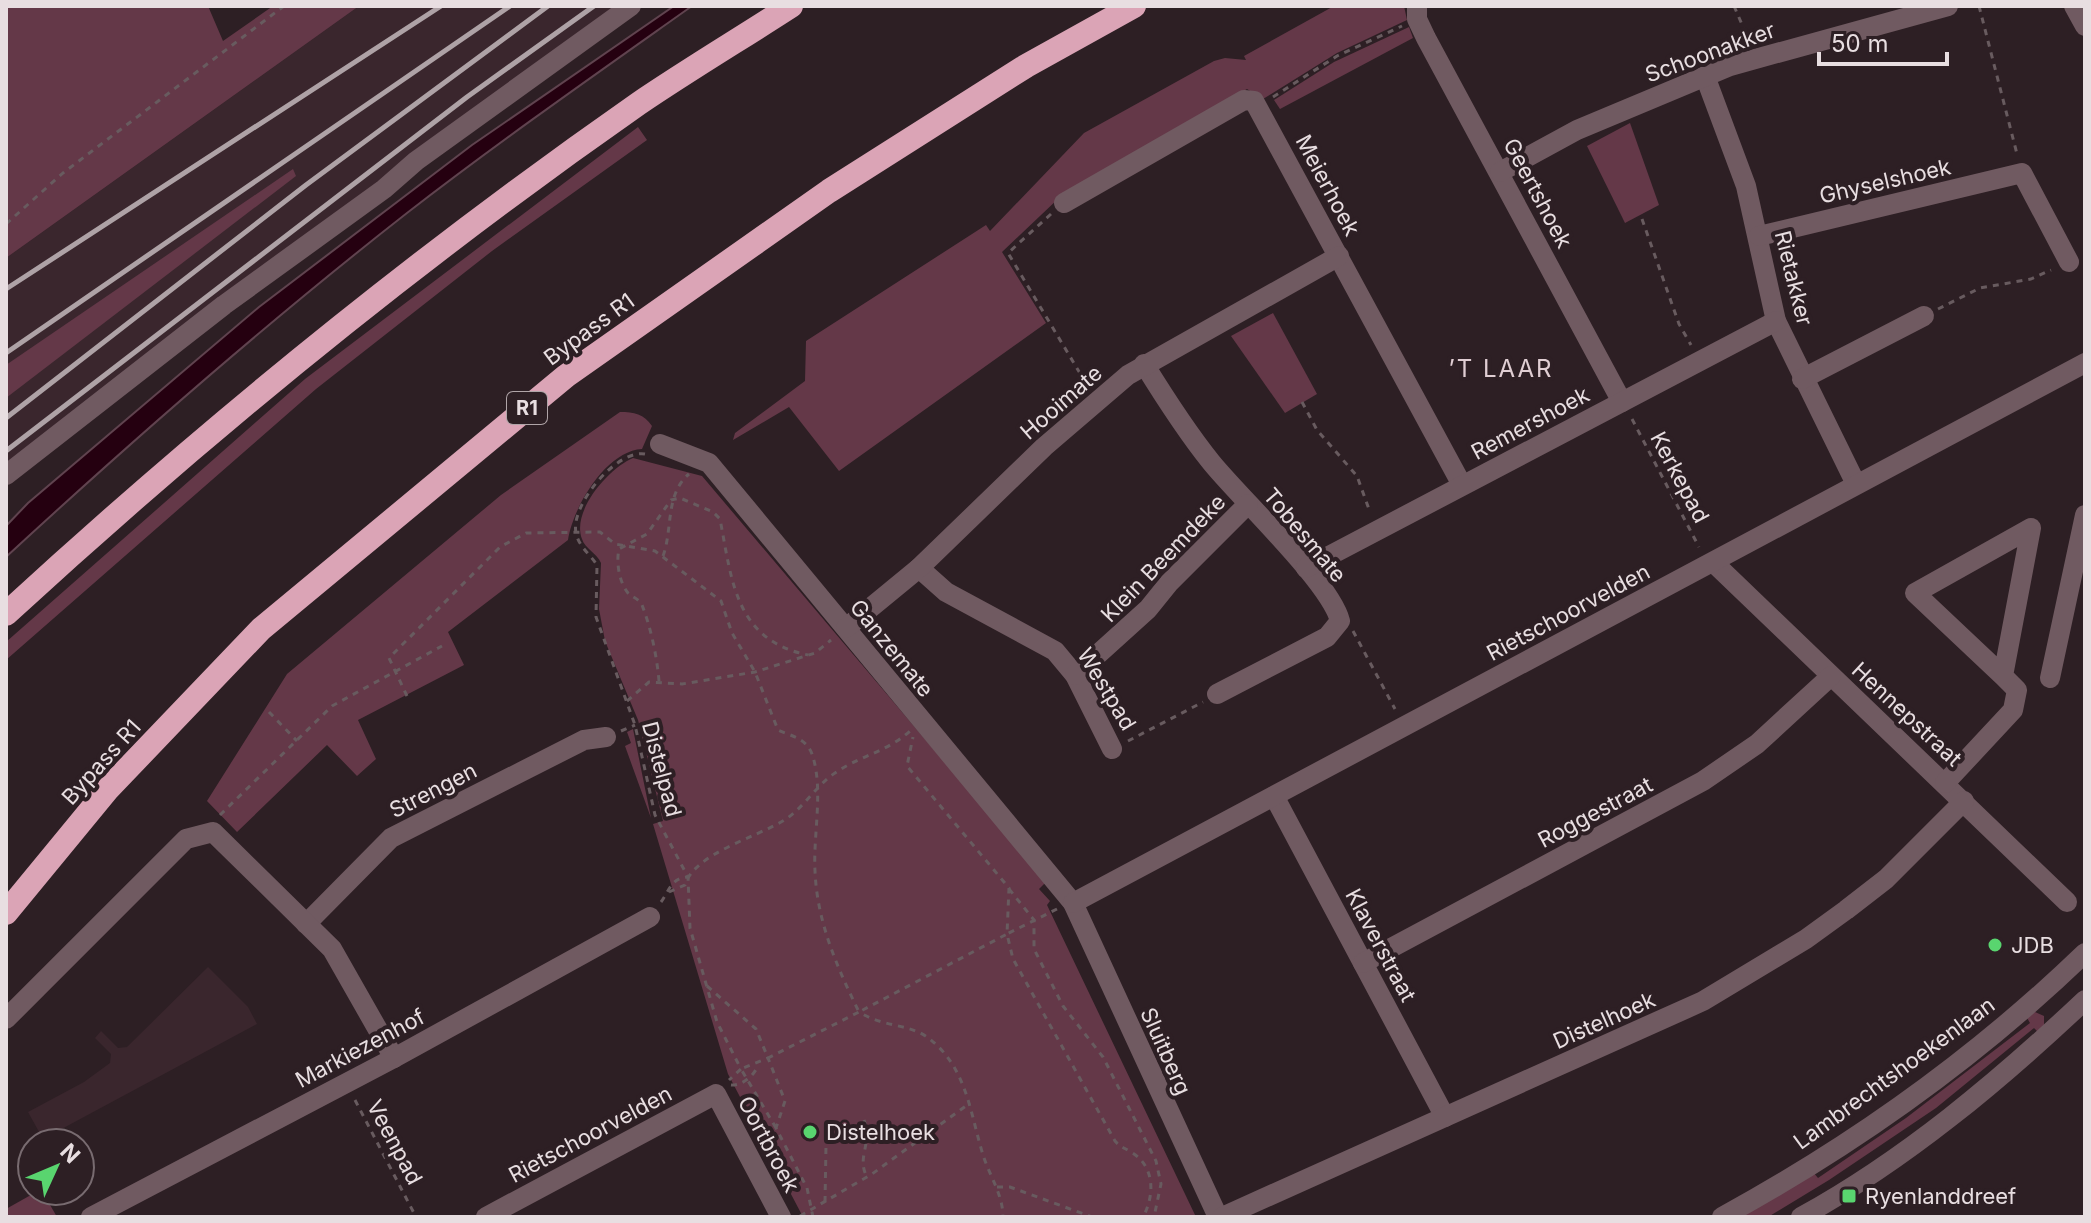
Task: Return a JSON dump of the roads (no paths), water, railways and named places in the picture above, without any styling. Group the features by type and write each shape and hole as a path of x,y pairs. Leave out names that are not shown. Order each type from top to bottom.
{"highway":[{"path":"6,614 132,498 416,266 639,103 791,6"},
{"name":"Bypass R1","path":"6,913 108,789 261,629 566,376 829,191 1026,66 1134,6"}],"street":[{"path":"6,475 464,124 631,6"},
{"name":"Schoonakker","path":"1500,172 1577,130 1756,57 1948,6"},
{"path":"2074,6 2085,26"},
{"name":"Geertshoek","path":"1417,13 1622,402"},
{"name":"Rietakker","path":"1705,76 1746,186 1776,321 1856,484"},
{"name":"Meierhoek","path":"1064,203 1244,100 1254,101 1462,485"},
{"name":"Ghyselshoek","path":"1759,236 2022,173 2069,262"},
{"name":"Hooimate","path":"846,628 919,568 1044,447 1144,364 1339,256"},
{"path":"1802,379 1924,316"},
{"name":"Remershoek","path":"1306,568 1776,321"},
{"name":"Rietschoorvelden","path":"1073,903 2085,363"},
{"name":"Tobesmate","path":"1144,364 1175,414 1248,504 1306,568 1338,614 1338,626 1327,637 1217,694"},
{"name":"Ganzemate","path":"657,450 709,463 1073,903"},
{"name":"Klein Beemdeke","path":"1075,675 1148,609 1169,583 1248,504"},
{"path":"2050,678 2085,515"},
{"path":"1945,783 2013,710 2017,690 1915,593 2031,528 2003,676"},
{"name":"Hennepstraat","path":"1714,563 2067,902"},
{"name":"Westpad","path":"919,568 946,592 1055,651 1075,675 1112,749"},
{"name":"Roggestraat","path":"1363,963 1703,781 1757,744 1831,676"},
{"name":"Strengen","path":"306,924 391,838 584,740 606,737"},
{"name":"Klaverstraat","path":"1274,796 1445,1117"},
{"name":"Distelhoek","path":"1220,1217 1642,1030 1753,972 1806,939 1886,879 1964,801"},
{"path":"6,1019 186,839 203,832 220,836 344,965 394,1058"},
{"name":"Sluitberg","path":"1073,903 1199,1184 1220,1217"},
{"name":"Markiezenhof","path":"91,1217 394,1058 650,917"},
{"name":"Lambrechtshoekenlaan","path":"1722,1217 1786,1182 1868,1127 2081,963"},
{"path":"1801,1217 1949,1117 2021,1060 2085,1000"},
{"name":"Rietschoorvelden","path":"486,1217 721,1089"},
{"name":"Oortbroek","path":"721,1089 781,1217"}],"railway":[{"path":"6,289 441,6"},
{"path":"6,353 510,6"},
{"path":"6,418 306,185 548,6"},
{"path":"6,451 467,97 594,6"}],"place":[{"name":"JDB","path":"1995,945"},
{"name":"Distelhoek","path":"810,1132"},
{"name":"Ryenlanddreef","path":"1849,1196"}],"district":[{"name":"’T LAAR","path":"1501,368"}]}
